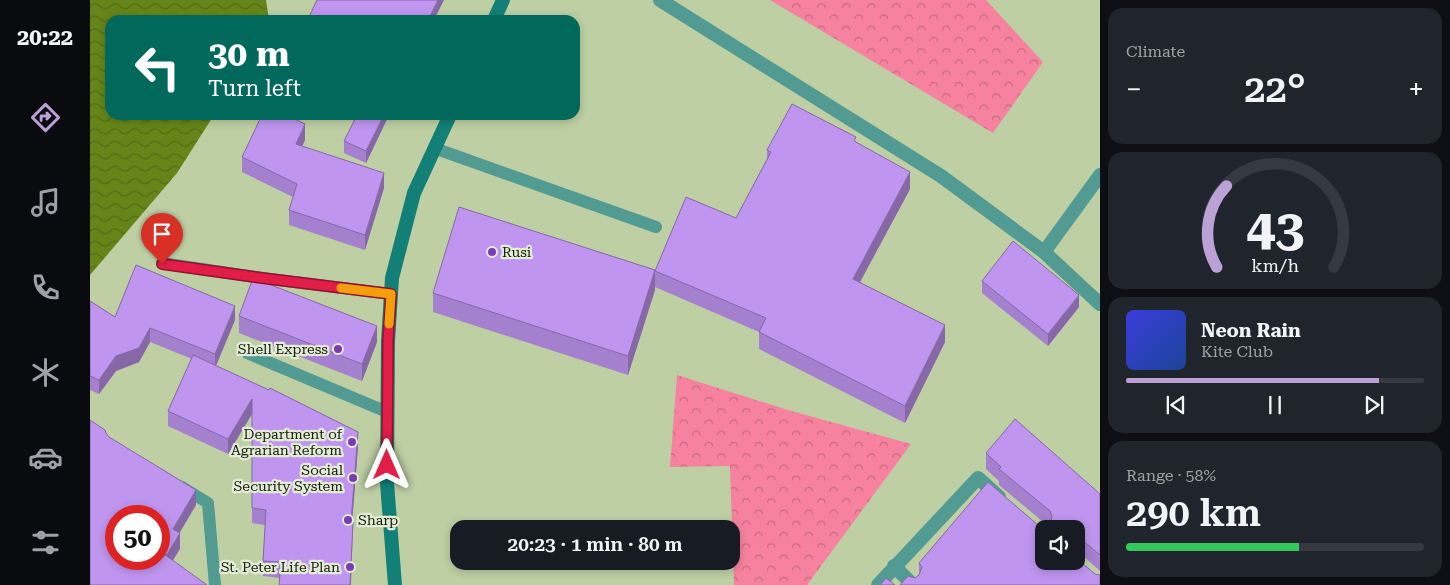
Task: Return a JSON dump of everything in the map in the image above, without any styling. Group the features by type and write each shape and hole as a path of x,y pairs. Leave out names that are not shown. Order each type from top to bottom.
{"main road":[{"path":"496,15 503,0"},
{"path":"395,585 387,483 388,341 392,278 414,193 448,120"}],"street":[{"path":"660,0 941,176 1044,252 1100,304"},
{"path":"1044,252 1100,175"},
{"path":"878,585 978,478 1007,503"},
{"path":"894,566 913,585"}],"lane":[{"path":"434,148 656,227"},
{"path":"162,264 391,294"},
{"path":"247,353 388,412"},
{"path":"168,479 208,503 215,585"}],"green space":[{"path":"770,0 986,0 1043,62 993,133"},
{"path":"677,375 788,410 911,444 807,585 734,585 733,570 740,570 740,520 732,520 730,466 670,467"}],"water":[{"path":"90,0 266,0 268,15 105,15 105,120 211,120 177,173 90,275"}],"building":[{"path":"317,0 438,0 430,15 310,15"},
{"path":"792,104 856,137 854,141 910,172 853,279 945,325 905,406 759,332 766,318 655,271 686,197 736,218 771,152 767,150"},
{"path":"260,120 297,120 305,124 296,144 384,173 365,235 289,210 297,184 242,157"},
{"path":"354,120 382,120 366,151 344,141"},
{"path":"459,207 655,270 628,356 433,293"},
{"path":"1013,241 1079,295 1048,334 982,281"},
{"path":"136,265 235,306 215,354 150,328 139,348 116,356 99,380 90,376 90,301 115,317"},
{"path":"253,278 377,326 362,364 239,316"},
{"path":"193,355 269,390 270,388 358,432 351,522 353,522 350,585 279,585 281,562 263,561 266,510 252,508 252,399 228,439 168,411"},
{"path":"1015,419 1100,494 1100,555 1085,542 1085,520 1051,520 1050,511 999,469 1001,467 986,453"},
{"path":"90,420 105,430 109,437 196,490 173,529 180,533 170,550 170,505 105,505 105,570 170,570 170,558 207,585 90,585"},
{"path":"988,482 1035,522 1035,570 1085,570 1085,566 1095,574 1100,575 1100,585 900,585 908,576 915,578 919,575 922,567 919,563"},
{"path":"886,578 895,585 880,585"}],"slow traffic":[{"path":"341,288 391,294 389,324"}],"place":[{"name":"Rusi","path":"492,252"},
{"name":"Shell Express","path":"338,349"},
{"name":"Department of Agrarian Reform","path":"352,442"},
{"name":"Social Security System","path":"353,478"},
{"name":"Sharp","path":"348,520"},
{"name":"St. Peter Life Plan","path":"350,567"}],"route":[{"path":"162,264 391,294 388,341 387,465"}]}
